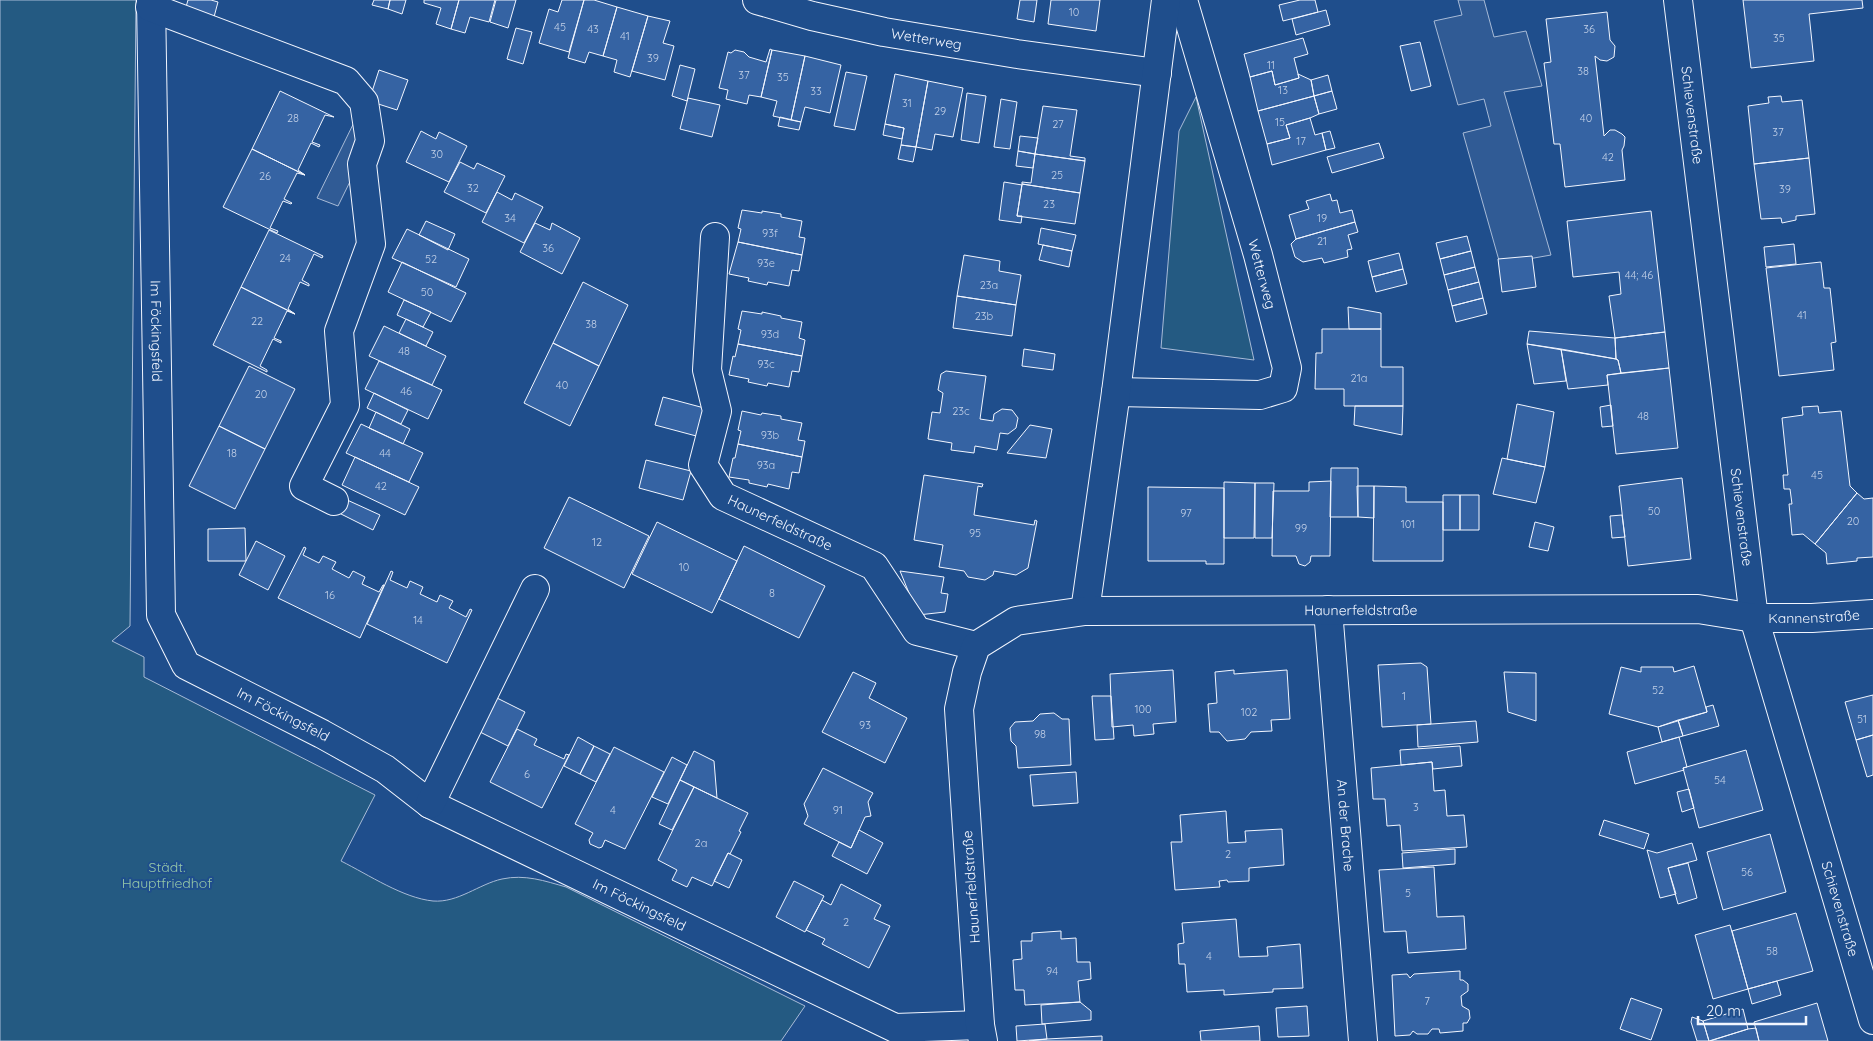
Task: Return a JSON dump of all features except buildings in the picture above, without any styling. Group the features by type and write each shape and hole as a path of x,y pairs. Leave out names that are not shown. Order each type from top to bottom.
{"street":[{"name":"Wetterweg","path":"757,0 812,16 884,32 1017,54 1157,73"},
{"path":"1084,611 1116,392 1166,0"},
{"name":"Wetterweg","path":"1116,392 1260,395 1283,388 1287,368 1258,255 1183,0"},
{"name":"Schievenstraße","path":"1678,0 1754,618 1873,1020"},
{"name":"Im Föckingsfeld","path":"334,501 304,486 345,405 339,331 371,244 362,164 370,141 364,102 346,81 150,4 161,615 186,665 322,734 385,769 430,804 895,1028 981,1033"},
{"name":"Haunerfeldstraße","path":"715,237 707,370 717,411 703,465 723,496 874,566 917,631 976,646"},
{"path":"430,804 535,589"},
{"name":"Haunerfeldstraße","path":"981,1033 959,708 967,672 976,646 1016,621 1084,611 1328,610 1698,609 1754,618"},
{"name":"An der Brache","path":"1328,610 1363,1041"},
{"name":"Kannenstraße","path":"1754,618 1812,618 1873,614"}],"green space":[{"name":"Städt. Hauptfriedhof","path":"0,0 136,0 130,626 112,641 144,657 144,677 375,795 341,861 398,891 433,901 442,901 460,896 493,881 519,877 566,887 805,1006 781,1041 0,1041"},
{"path":"1196,97 1254,360 1161,348 1179,131"}],"shaded area":[{"path":"1458,0 1484,0 1494,37 1526,31 1542,86 1504,92 1551,255 1500,264 1463,133 1491,126 1484,99 1458,105 1434,21 1462,15"},
{"path":"364,102 370,141 338,206 317,198"}]}
